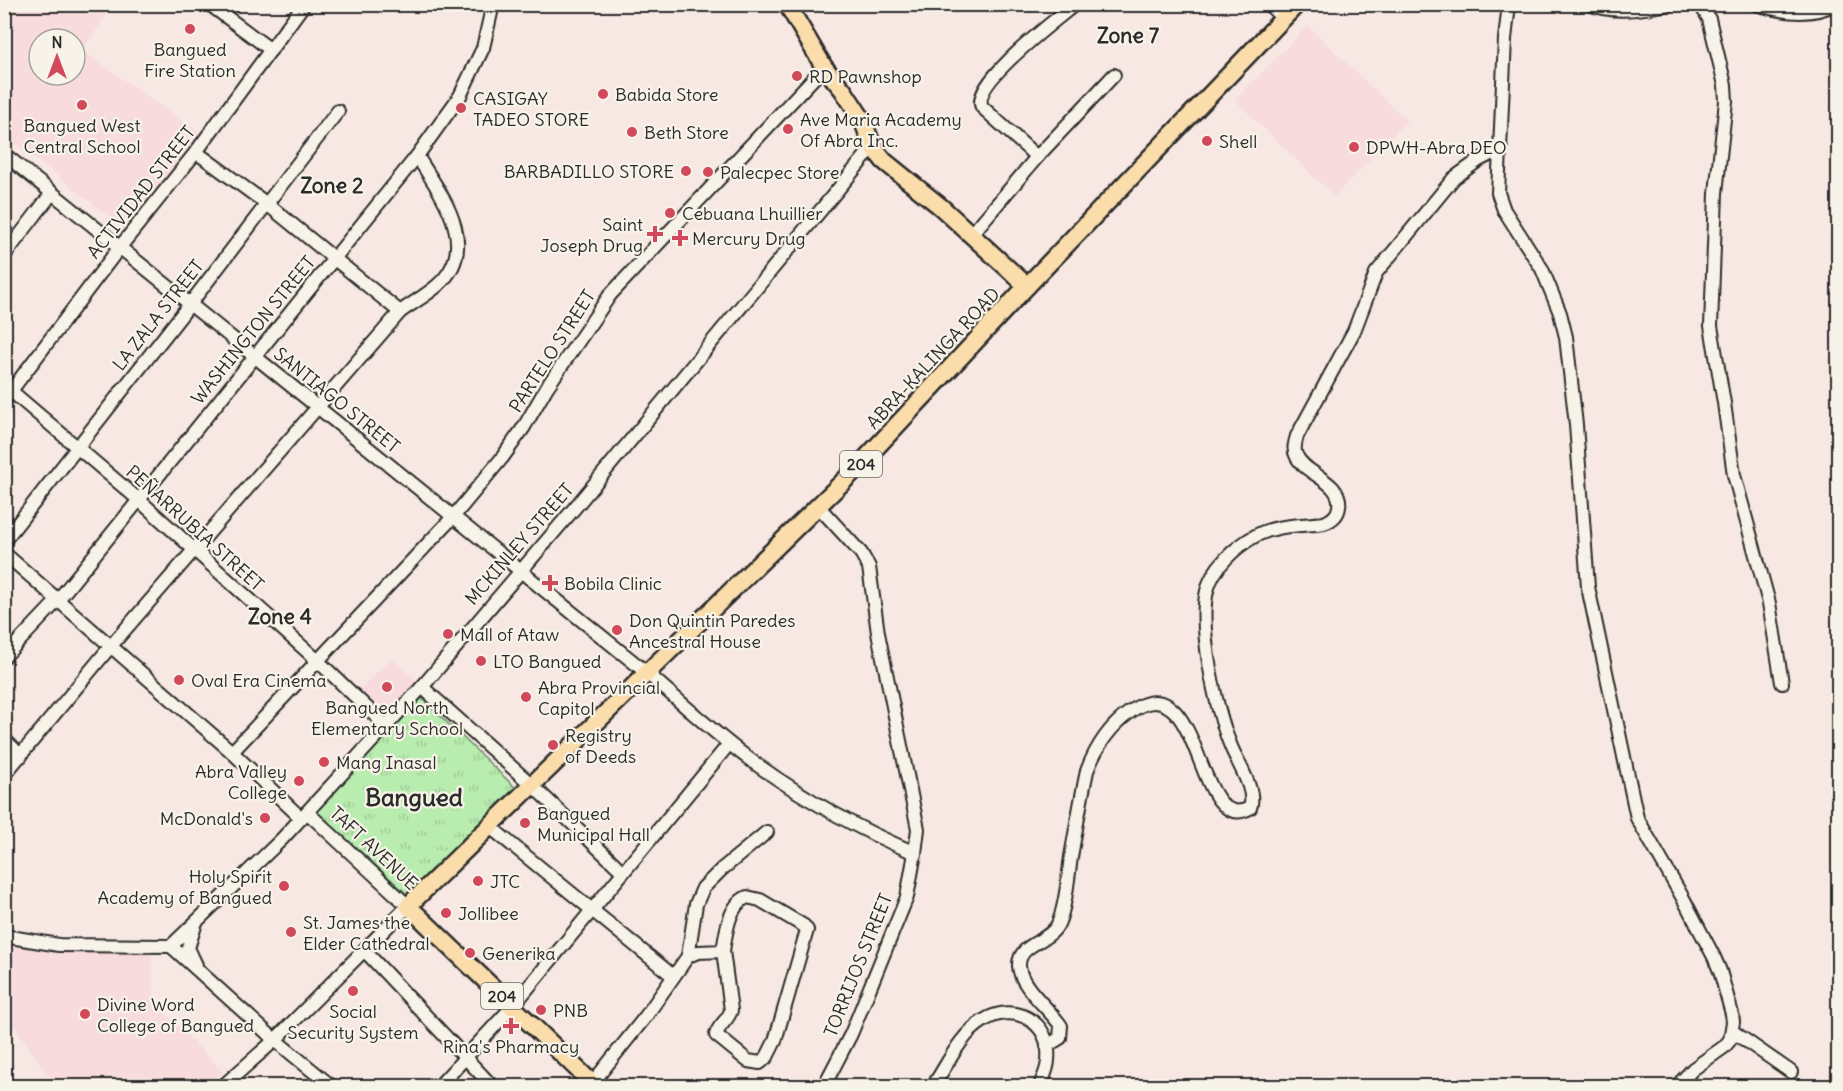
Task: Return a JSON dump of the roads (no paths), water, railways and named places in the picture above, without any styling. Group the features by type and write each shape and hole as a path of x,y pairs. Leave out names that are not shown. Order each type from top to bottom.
{"main road":[{"path":"787,4 824,67 862,119 873,147 884,161 941,207 1026,286"},
{"name":"ABRA-KALINGA ROAD","path":"408,906 861,463 1026,286 1297,4"},
{"name":"TAFT AVENUE","path":"408,906 593,1086"}],"street":[{"path":"209,4 271,50"},
{"name":"ACTIVIDAD STREET","path":"7,392 196,152 304,4"},
{"name":"WASHINGTON STREET","path":"4,657 58,600 417,156 460,96 483,48 493,4"},
{"path":"1037,157 982,107 980,101 987,86 1022,48 1075,4"},
{"path":"1268,4 1284,19"},
{"path":"1509,4 1505,39 1499,200 1542,269 1560,313 1566,337 1576,425 1588,586 1633,801 1644,833 1684,900 1714,957 1732,1014 1730,1040 1677,1086"},
{"path":"1589,4 1605,9 1621,10 1669,4"},
{"path":"1700,4 1709,19 1725,85 1726,101 1716,193 1711,326 1734,475 1769,603 1782,683"},
{"path":"1756,4 1794,13 1812,12 1835,4"},
{"name":"PARTELO STREET","path":"232,752 453,517 502,458 524,427 547,387 610,295 824,67"},
{"path":"971,235 1037,157 1114,75"},
{"name":"LA ZALA STREET","path":"4,541 338,111"},
{"name":"MCKINLEY STREET","path":"171,946 304,815 422,687 585,495 873,147"},
{"path":"1047,1046 1060,1038 1061,1026 1026,984 1019,966 1021,956 1026,950 1052,933 1058,924 1068,882 1087,771 1093,755 1101,741 1126,715 1148,702 1161,701 1170,705 1184,725 1216,797 1230,809 1238,811 1250,808 1252,802 1249,787 1230,746 1216,700 1207,648 1205,609 1207,590 1223,562 1256,535 1276,528 1324,523 1337,514 1340,501 1338,494 1299,461 1295,453 1297,436 1354,330 1376,273 1454,178 1479,160 1501,149"},
{"path":"196,152 267,204 400,312"},
{"name":"SANTIAGO STREET","path":"4,154 647,674 729,744 757,765 846,820 915,853"},
{"path":"4,775 110,647 400,312 438,285 455,261 458,234 445,201 417,156"},
{"path":"4,256 52,193"},
{"name":"PEÑARRUBIA STREET","path":"7,392 139,500 318,661 385,725"},
{"name":"TORRIJOS STREET","path":"818,506 861,553 869,567 878,633 918,829 907,897 851,1034 824,1086"},
{"name":"TAFT AVENUE","path":"4,553 408,906"},
{"path":"422,687 533,786 623,872"},
{"path":"4,739 21,756"},
{"path":"439,1086 513,1006 729,744"},
{"path":"489,826 673,976"},
{"path":"593,1086 688,956 696,904 703,888 767,832"},
{"path":"747,897 760,900 807,930 775,1041 766,1058 757,1064 748,1061 716,1035 731,1010 723,951 727,929 735,907 747,897"},
{"path":"223,1086 275,1040 408,906"},
{"path":"196,922 188,948 201,972"},
{"path":"4,936 59,945 171,946 275,1040 331,1086"},
{"path":"364,950 492,1086"},
{"path":"688,956 698,952 723,951"},
{"path":"933,1086 968,1033 993,1015 1003,1013 1027,1017 1037,1024 1047,1046 1048,1061 1040,1086"},
{"path":"1732,1031 1791,1072"},
{"path":"940,1086 944,1070"}],"place":[{"name":"Bangued Fire Station","path":"190,29"},
{"name":"RD Pawnshop","path":"797,76"},
{"name":"Babida Store","path":"603,94"},
{"name":"Bangued West Central School","path":"82,105"},
{"name":"CASIGAY TADEO STORE","path":"461,108"},
{"name":"Ave Maria Academy Of Abra Inc.","path":"788,129"},
{"name":"Beth Store","path":"632,132"},
{"name":"Shell","path":"1207,141"},
{"name":"DPWH-Abra DEO","path":"1354,147"},
{"name":"BARBADILLO STORE","path":"686,171"},
{"name":"Palecpec Store","path":"708,172"},
{"name":"Cebuana Lhuillier","path":"670,213"},
{"name":"Saint Joseph Drug","path":"655,234"},
{"name":"Mercury Drug","path":"680,238"},
{"name":"Bobila Clinic","path":"550,583"},
{"name":"Don Quintin Paredes Ancestral House","path":"617,630"},
{"name":"Mall of Ataw","path":"448,634"},
{"name":"LTO Bangued","path":"481,661"},
{"name":"Oval Era Cinema","path":"179,680"},
{"name":"Bangued North Elementary School","path":"387,687"},
{"name":"Abra Provincial Capitol","path":"526,697"},
{"name":"Registry of Deeds","path":"553,745"},
{"name":"Mang Inasal","path":"324,762"},
{"name":"Abra Valley College","path":"299,781"},
{"name":"McDonald's","path":"265,818"},
{"name":"Bangued Municipal Hall","path":"525,823"},
{"name":"JTC","path":"478,881"},
{"name":"Holy Spirit Academy of Bangued","path":"284,886"},
{"name":"Jollibee","path":"446,913"},
{"name":"St. James the Elder Cathedral","path":"291,932"},
{"name":"Generika","path":"470,953"},
{"name":"Social Security System","path":"353,991"},
{"name":"PNB","path":"541,1010"},
{"name":"Divine Word College of Bangued","path":"85,1014"},
{"name":"Rina's Pharmacy","path":"511,1026"}],"district":[{"name":"Zone 7","path":"1128,35"},
{"name":"Zone 2","path":"332,185"},
{"name":"Zone 4","path":"280,616"},
{"name":"Bangued","path":"414,797"}]}
